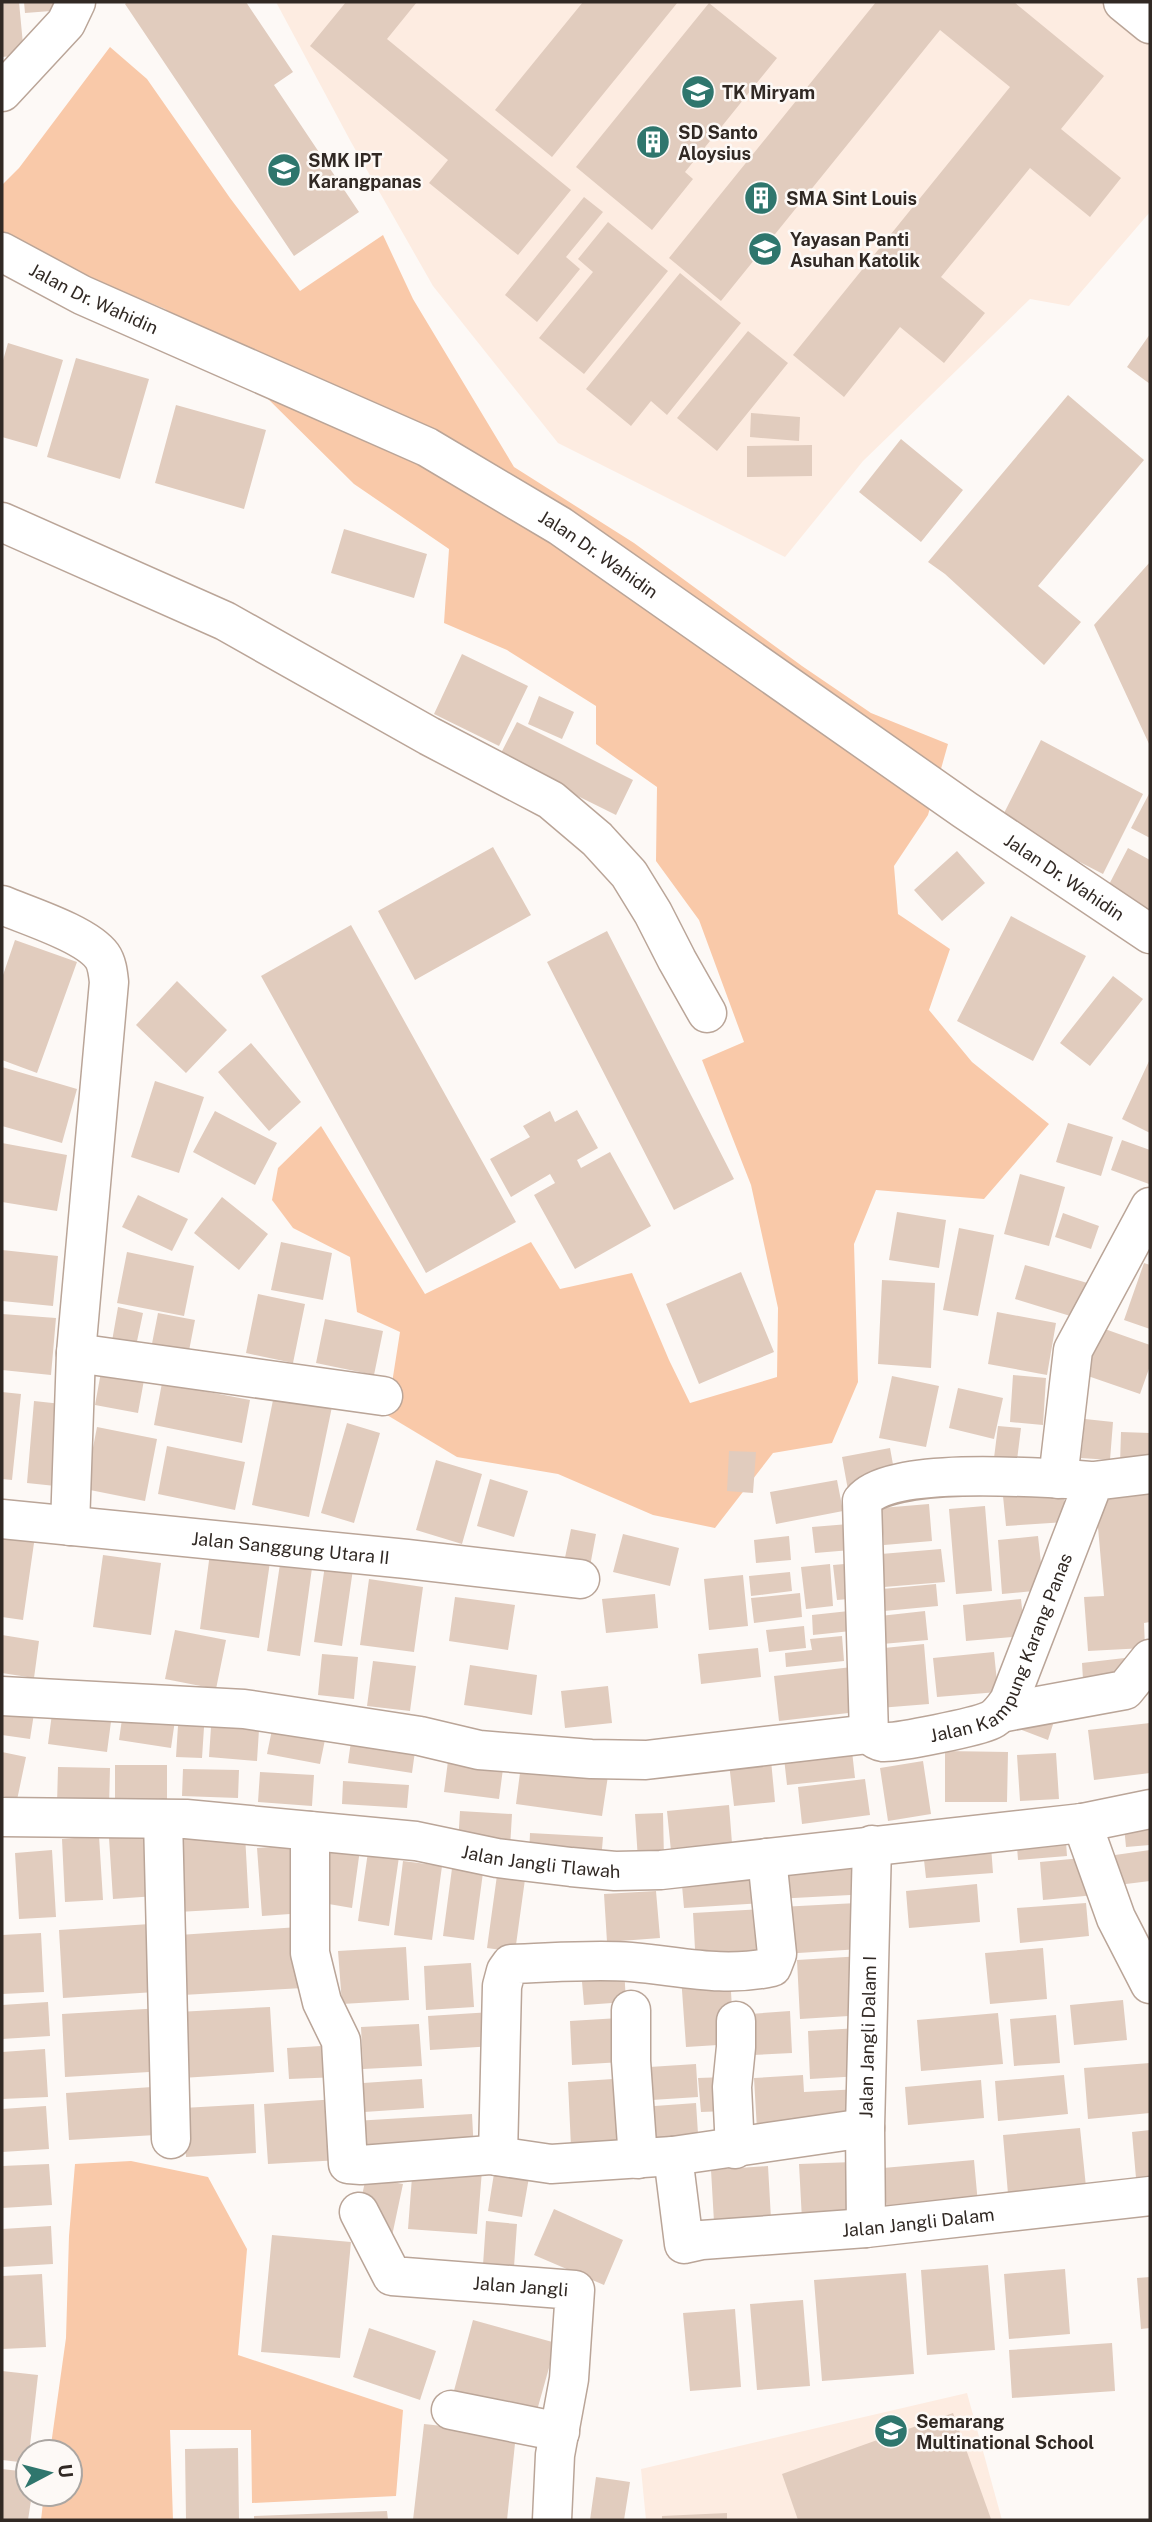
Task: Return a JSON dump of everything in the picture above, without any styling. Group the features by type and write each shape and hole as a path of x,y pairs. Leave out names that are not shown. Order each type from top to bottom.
{"street":[{"path":"2,92 66,23 76,2"},
{"path":"1123,2 1150,24"},
{"name":"Jalan Dr. Wahidin","path":"2,252 82,295 427,447 549,520 965,810 1150,934"},
{"path":"2,522 225,621 429,736 551,800 597,839 629,874 707,1013"},
{"path":"2,905 86,941 102,956 108,968 109,982 76,1353 70,1527"},
{"name":"Jalan Kampung Karang Panas","path":"2,1696 244,1709 420,1736 479,1751 591,1759 646,1760 869,1734 882,1742 897,1741 984,1723 1000,1713 1009,1701 1076,1480 1073,1350 1150,1208"},
{"path":"76,1353 383,1396"},
{"path":"869,1734 862,1501 868,1493 896,1482 990,1476 1076,1480 1150,1474"},
{"name":"Jalan Sanggung Utara II","path":"2,1519 580,1579"},
{"path":"1000,1713 1125,1690 1150,1659"},
{"name":"Jalan Jangli Tlawah","path":"2,1817 186,1819 416,1841 496,1858 615,1871 661,1870 1082,1823 1150,1809"},
{"path":"163,1819 172,2139"},
{"path":"1082,1823 1116,1919 1150,1984"},
{"path":"310,1831 310,1953 322,2002 341,2041 348,2164 443,2157 498,2156 551,2164 655,2158 735,2149 864,2128"},
{"name":"Jalan Jangli Dalam I","path":"866,2228 864,2128 872,1845"},
{"path":"498,2156 502,1986 511,1964 629,1962 693,1971 753,1971 772,1966 777,1954 766,1858"},
{"path":"631,2010 631,2061 655,2158"},
{"path":"735,2149 732,2088 736,2021"},
{"name":"Jalan Jangli Dalam","path":"655,2158 684,2244 702,2240 866,2228 1150,2196"},
{"name":"Jalan Jangli","path":"359,2212 392,2276 575,2290 569,2379 555,2455 552,2520"},
{"path":"451,2410 560,2432"}],"shaded area":[{"name":"Yayasan Panti Asuhan Katolik","path":"276,2 1150,2 1150,212 1069,306 1030,299 863,461 785,557 558,443 433,286"},
{"path":"110,47 147,79 230,198 300,291 383,235 413,299 514,467 634,543 871,713 948,744 928,815 894,866 898,914 950,949 929,1010 972,1062 1049,1124 984,1199 876,1190 854,1244 858,1382 832,1443 773,1453 715,1528 653,1515 558,1474 457,1457 387,1415 400,1332 357,1312 350,1257 293,1228 272,1200 278,1168 321,1126 425,1294 531,1242 560,1289 632,1273 690,1403 777,1377 778,1308 751,1185 702,1060 744,1042 699,920 656,861 657,787 596,744 596,706 507,650 444,623 449,549 354,484 260,391 165,309 2,241 2,185 19,168"},
{"path":"131,2161 208,2177 247,2249 238,2355 403,2410 396,2496 252,2503 251,2430 170,2430 173,2520 41,2520 42,2508 84,2508 84,2438 52,2438 66,2338 69,2236 75,2164"},
{"name":"Semarang Multinational School","path":"967,2393 1002,2520 646,2520 641,2469"}],"building":[{"path":"2,2 19,2 24,55 2,57"},
{"path":"24,2 63,2 64,10 25,13"},
{"name":"SMK IPT Karangpanas","path":"246,2 293,72 274,85 359,212 294,256 125,4"},
{"path":"346,2 417,2 387,39 571,190 518,255 429,183 448,160 310,46"},
{"path":"583,2 678,2 552,157 495,110"},
{"name":"SMA Sint Louis","path":"876,2 1014,2 1104,76 1061,129 1121,178 1090,217 1030,168 941,277 985,313 944,363 900,327 844,397 793,355 1010,87 940,30 721,301 669,258"},
{"name":"SD Santo Aloysius","path":"709,3 777,58 685,172 693,179 652,230 576,167"},
{"path":"584,197 603,212 566,257 580,269 537,322 505,295"},
{"path":"608,222 668,271 584,374 539,338 593,272 578,259"},
{"path":"680,273 741,323 667,415 651,401 631,426 586,389"},
{"path":"748,331 788,363 717,451 677,418"},
{"path":"1150,334 1150,384 1127,367"},
{"path":"8,343 63,360 37,447 2,437 2,364"},
{"path":"76,358 149,379 120,479 47,457"},
{"path":"1068,395 1144,460 1038,586 1081,622 1044,665 945,574 928,562"},
{"path":"176,405 266,430 244,509 155,483"},
{"path":"751,413 800,417 799,441 750,437"},
{"path":"901,439 963,490 921,542 859,492"},
{"path":"812,445 812,476 747,477 747,446"},
{"path":"344,529 427,554 414,598 331,573"},
{"path":"1150,562 1150,746 1094,625"},
{"path":"462,654 528,686 499,746 434,714"},
{"path":"539,696 574,712 562,739 528,724"},
{"path":"517,722 633,780 616,815 499,757"},
{"path":"1041,740 1143,794 1103,874 1000,821"},
{"path":"1150,792 1150,838 1131,828"},
{"path":"493,847 531,915 415,980 378,911"},
{"path":"1128,848 1150,860 1150,921 1103,896"},
{"path":"957,851 985,883 942,921 914,890"},
{"path":"1011,916 1086,956 1033,1061 957,1021"},
{"path":"351,925 516,1222 426,1273 261,976"},
{"path":"607,931 734,1179 674,1210 547,962"},
{"path":"15,940 77,962 37,1073 2,1060 2,978"},
{"path":"1113,976 1143,999 1090,1066 1060,1043"},
{"path":"177,981 227,1030 186,1073 136,1025"},
{"path":"251,1043 301,1102 269,1131 218,1072"},
{"path":"1150,1059 1150,1133 1122,1119"},
{"path":"2,1067 77,1089 62,1143 2,1126"},
{"path":"155,1081 204,1097 179,1173 131,1157"},
{"path":"577,1110 598,1148 577,1160 581,1168 610,1152 651,1226 575,1269 534,1195 555,1183 550,1174 511,1197 490,1159 530,1137 523,1126 550,1111 555,1122"},
{"path":"215,1111 277,1143 255,1185 193,1152"},
{"path":"1068,1123 1113,1137 1101,1176 1056,1162"},
{"path":"1122,1140 1150,1150 1149,1184 1111,1170"},
{"path":"2,1143 67,1155 57,1211 2,1202"},
{"path":"1020,1174 1065,1187 1049,1246 1004,1234"},
{"path":"138,1195 188,1219 172,1251 122,1227"},
{"path":"222,1197 268,1234 239,1270 194,1233"},
{"path":"897,1212 946,1220 939,1268 889,1260"},
{"path":"1063,1213 1099,1226 1091,1249 1055,1237"},
{"path":"959,1228 994,1235 978,1316 943,1310"},
{"path":"281,1242 332,1253 323,1300 271,1290"},
{"path":"2,1250 58,1256 53,1306 2,1301"},
{"path":"127,1252 194,1266 184,1316 117,1303"},
{"path":"1144,1263 1150,1265 1150,1329 1124,1320"},
{"path":"1025,1265 1091,1284 1080,1319 1015,1299"},
{"path":"741,1272 774,1352 699,1384 666,1304"},
{"path":"882,1280 935,1283 931,1368 878,1364"},
{"path":"258,1294 305,1304 293,1363 246,1353"},
{"path":"118,1307 143,1313 136,1346 112,1341"},
{"path":"997,1312 1056,1323 1047,1375 988,1364"},
{"path":"158,1313 195,1320 186,1366 149,1359"},
{"path":"2,1314 56,1318 51,1375 2,1370"},
{"path":"325,1319 383,1331 374,1375 316,1363"},
{"path":"1102,1328 1150,1345 1150,1366 1140,1394 1085,1375"},
{"path":"103,1361 146,1369 138,1413 95,1405"},
{"path":"1013,1375 1046,1378 1043,1425 1010,1422"},
{"path":"892,1376 939,1386 926,1447 879,1438"},
{"path":"162,1383 250,1400 242,1443 154,1425"},
{"path":"958,1388 1003,1398 994,1439 949,1428"},
{"path":"275,1390 333,1402 309,1517 252,1505"},
{"path":"2,1392 21,1394 12,1480 2,1479"},
{"path":"34,1401 71,1405 65,1487 27,1483"},
{"path":"1085,1419 1113,1422 1110,1460 1081,1458"},
{"path":"347,1423 380,1433 354,1523 321,1513"},
{"path":"998,1426 1021,1428 1016,1468 993,1466"},
{"path":"97,1427 157,1439 145,1501 85,1489"},
{"path":"1121,1432 1150,1433 1150,1464 1120,1464"},
{"path":"167,1446 245,1462 235,1510 158,1494"},
{"path":"890,1448 896,1481 848,1490 842,1457"},
{"path":"729,1451 756,1452 753,1493 727,1491"},
{"path":"436,1460 482,1474 462,1544 416,1530"},
{"path":"490,1479 528,1491 514,1537 477,1526"},
{"path":"837,1480 843,1511 776,1524 770,1492"},
{"path":"1150,1488 1150,1622 1144,1623 1145,1648 1088,1651 1084,1597 1104,1596 1095,1493"},
{"path":"1063,1490 1066,1522 1006,1526 1003,1496"},
{"path":"929,1504 932,1541 884,1545 881,1508"},
{"path":"985,1506 992,1591 956,1594 949,1509"},
{"path":"861,1523 863,1549 815,1553 812,1527"},
{"path":"2,1524 36,1529 23,1620 2,1617"},
{"path":"571,1529 596,1534 588,1577 562,1572"},
{"path":"623,1534 679,1548 670,1586 613,1572"},
{"path":"789,1536 791,1560 756,1563 754,1540"},
{"path":"1038,1536 1044,1590 1002,1594 998,1540"},
{"path":"941,1549 945,1582 884,1587 881,1554"},
{"path":"210,1553 270,1562 259,1638 200,1629"},
{"path":"103,1555 161,1563 151,1635 93,1627"},
{"path":"856,1563 860,1598 837,1600 833,1565"},
{"path":"280,1564 312,1568 300,1656 267,1651"},
{"path":"830,1564 833,1606 806,1609 801,1567"},
{"path":"325,1565 353,1569 342,1646 314,1642"},
{"path":"790,1572 792,1591 751,1596 749,1576"},
{"path":"743,1575 748,1626 709,1630 704,1579"},
{"path":"369,1579 423,1587 414,1652 360,1645"},
{"path":"936,1584 938,1606 884,1611 882,1589"},
{"path":"800,1593 802,1617 754,1623 751,1598"},
{"path":"655,1594 658,1628 606,1633 602,1599"},
{"path":"455,1597 515,1605 508,1650 449,1641"},
{"path":"1021,1599 1025,1636 966,1641 963,1605"},
{"path":"849,1611 851,1631 813,1635 812,1615"},
{"path":"925,1611 928,1640 882,1644 880,1616"},
{"path":"804,1626 806,1648 769,1652 766,1630"},
{"path":"175,1630 226,1640 216,1689 165,1679"},
{"path":"2,1635 39,1641 34,1678 2,1673"},
{"path":"842,1636 844,1661 786,1667 785,1653 812,1650 810,1639"},
{"path":"924,1644 929,1704 879,1708 874,1649"},
{"path":"758,1648 761,1677 701,1684 698,1654"},
{"path":"994,1652 998,1692 937,1697 933,1658"},
{"path":"322,1654 358,1657 354,1699 318,1695"},
{"path":"1150,1655 1150,1691 1084,1697 1082,1663"},
{"path":"373,1661 416,1666 410,1711 367,1706"},
{"path":"470,1665 537,1675 532,1715 464,1705"},
{"path":"852,1667 857,1712 779,1721 774,1676"},
{"path":"1028,1684 1062,1696 1048,1740 1014,1727"},
{"path":"608,1686 612,1723 565,1728 561,1691"},
{"path":"2,1702 35,1707 30,1739 2,1735"},
{"path":"124,1705 176,1713 171,1748 119,1740"},
{"path":"53,1706 112,1714 107,1752 48,1744"},
{"path":"179,1710 205,1712 202,1758 176,1757"},
{"path":"212,1712 260,1714 257,1761 209,1757"},
{"path":"274,1720 327,1730 320,1764 267,1754"},
{"path":"1150,1723 1150,1773 1094,1780 1088,1730"},
{"path":"352,1734 416,1744 412,1773 348,1763"},
{"path":"851,1742 855,1778 787,1785 783,1749"},
{"path":"770,1750 775,1802 734,1806 728,1755"},
{"path":"945,1751 1008,1752 1007,1802 945,1802"},
{"path":"2,1752 26,1757 17,1800 2,1796"},
{"path":"449,1753 504,1761 499,1799 444,1792"},
{"path":"1056,1753 1059,1799 1020,1801 1017,1755"},
{"path":"522,1757 609,1769 602,1816 516,1804"},
{"path":"923,1761 931,1814 888,1821 880,1768"},
{"path":"115,1765 167,1765 167,1812 115,1812"},
{"path":"58,1767 110,1768 109,1807 57,1805"},
{"path":"183,1769 239,1770 238,1798 182,1796"},
{"path":"260,1772 314,1775 312,1806 258,1802"},
{"path":"865,1779 870,1815 802,1824 798,1787"},
{"path":"343,1781 409,1785 407,1808 342,1804"},
{"path":"729,1805 733,1856 672,1861 667,1811"},
{"path":"460,1811 512,1814 510,1848 458,1844"},
{"path":"663,1813 664,1860 638,1860 635,1814"},
{"path":"1150,1813 1150,1845 1126,1847 1123,1816"},
{"path":"1065,1828 1067,1856 1018,1860 1016,1833"},
{"path":"530,1833 603,1837 601,1861 529,1857"},
{"path":"245,1834 249,1908 178,1912 173,1838"},
{"path":"153,1835 156,1896 113,1899 109,1838"},
{"path":"99,1836 103,1900 65,1902 62,1839"},
{"path":"326,1837 361,1842 352,1908 317,1902"},
{"path":"300,1845 304,1913 262,1916 257,1848"},
{"path":"369,1845 400,1850 389,1926 358,1921"},
{"path":"991,1846 993,1873 926,1878 923,1851"},
{"path":"52,1850 56,1917 19,1919 15,1853"},
{"path":"1150,1850 1150,1881 1118,1885 1115,1855"},
{"path":"866,1854 869,1894 775,1899 773,1859"},
{"path":"1092,1857 1095,1895 1043,1900 1040,1862"},
{"path":"403,1861 442,1866 432,1940 394,1935"},
{"path":"453,1861 484,1865 474,1940 443,1936"},
{"path":"498,1868 526,1872 515,1952 487,1948"},
{"path":"761,1869 763,1903 684,1908 681,1874"},
{"path":"977,1884 980,1922 909,1928 906,1891"},
{"path":"656,1891 660,1938 607,1942 604,1894"},
{"path":"857,1903 860,1949 783,1954 780,1907"},
{"path":"1086,1903 1089,1936 1020,1943 1017,1908"},
{"path":"763,1909 766,1963 696,1967 693,1913"},
{"path":"150,1924 155,1992 63,1998 59,1930"},
{"path":"299,1927 303,1988 183,1995 179,1935"},
{"path":"41,1933 44,1992 2,1994 2,1935"},
{"path":"406,1947 409,2000 342,2004 338,1951"},
{"path":"1043,1948 1047,1999 990,2004 985,1953"},
{"path":"862,1956 865,2015 800,2019 797,1960"},
{"path":"471,1963 474,2007 426,2010 424,1966"},
{"path":"624,1968 626,2002 584,2005 581,1970"},
{"path":"730,1974 734,2044 686,2047 681,1976"},
{"path":"1123,2000 1127,2040 1074,2045 1070,2005"},
{"path":"48,2002 50,2036 2,2039 2,2005"},
{"path":"270,2007 274,2072 182,2078 178,2012"},
{"path":"162,2008 166,2071 65,2077 62,2014"},
{"path":"790,2011 792,2053 753,2055 750,2014"},
{"path":"492,2012 494,2046 430,2050 428,2016"},
{"path":"998,2013 1003,2064 921,2071 917,2020"},
{"path":"1056,2015 1060,2063 1014,2066 1010,2019"},
{"path":"619,2018 622,2062 572,2065 570,2021"},
{"path":"419,2024 422,2066 363,2069 361,2027"},
{"path":"859,2028 861,2076 810,2079 808,2031"},
{"path":"338,2045 340,2077 289,2079 287,2048"},
{"path":"45,2049 48,2097 2,2099 2,2052"},
{"path":"1150,2063 1150,2113 1088,2119 1084,2068"},
{"path":"696,2064 698,2097 636,2101 634,2068"},
{"path":"803,2075 804,2092 859,2089 861,2123 757,2130 754,2078"},
{"path":"1064,2075 1068,2114 998,2121 995,2081"},
{"path":"726,2077 728,2111 701,2112 698,2078"},
{"path":"628,2078 633,2143 571,2147 568,2082"},
{"path":"422,2079 424,2108 364,2112 363,2083"},
{"path":"981,2080 984,2118 908,2125 905,2087"},
{"path":"152,2087 156,2135 69,2140 66,2093"},
{"path":"337,2099 341,2160 268,2164 264,2104"},
{"path":"696,2103 699,2149 644,2152 641,2107"},
{"path":"254,2104 256,2153 186,2157 183,2108"},
{"path":"46,2106 49,2149 2,2152 2,2109"},
{"path":"472,2114 474,2153 356,2160 354,2121"},
{"path":"1080,2128 1086,2187 1008,2194 1003,2135"},
{"path":"1150,2130 1150,2177 1136,2178 1132,2132"},
{"path":"974,2160 978,2204 887,2212 883,2168"},
{"path":"496,2161 531,2166 522,2217 488,2211"},
{"path":"853,2162 856,2218 802,2220 799,2164"},
{"path":"49,2164 52,2205 2,2208 2,2166"},
{"path":"413,2164 482,2170 477,2234 408,2229"},
{"path":"768,2166 771,2219 714,2222 711,2170"},
{"path":"366,2177 403,2184 392,2236 355,2228"},
{"path":"554,2209 623,2240 604,2285 534,2255"},
{"path":"486,2221 517,2224 514,2267 483,2265"},
{"path":"51,2226 53,2264 2,2267 2,2229"},
{"path":"272,2235 351,2242 340,2358 261,2352"},
{"path":"988,2265 995,2350 927,2355 921,2270"},
{"path":"1065,2269 1070,2334 1009,2339 1004,2274"},
{"path":"906,2273 914,2374 822,2381 814,2280"},
{"path":"42,2274 46,2347 2,2349 2,2276"},
{"path":"1150,2277 1150,2328 1141,2329 1137,2278"},
{"path":"803,2300 810,2386 757,2390 750,2304"},
{"path":"735,2309 741,2387 690,2391 683,2313"},
{"path":"473,2320 556,2343 534,2421 452,2398"},
{"path":"369,2328 436,2351 420,2400 353,2377"},
{"path":"1112,2343 1115,2391 1012,2398 1009,2350"},
{"path":"2,2371 38,2375 31,2438 14,2438 14,2461 2,2460"},
{"path":"953,2413 991,2519 798,2520 782,2474"},
{"path":"424,2424 516,2434 507,2520 413,2520"},
{"path":"238,2448 239,2520 186,2520 185,2449"},
{"path":"2,2469 14,2470 14,2508 30,2508 28,2520 2,2520"},
{"path":"596,2477 630,2482 624,2520 590,2520"},
{"path":"387,2511 388,2520 254,2520 254,2516"},
{"path":"727,2513 727,2520 662,2520 662,2516"}],"place":[{"name":"TK Miryam","path":"698,92"},
{"name":"SD Santo Aloysius","path":"653,142"},
{"name":"SMK IPT Karangpanas","path":"284,170"},
{"name":"SMA Sint Louis","path":"761,198"},
{"name":"Yayasan Panti Asuhan Katolik","path":"765,249"},
{"name":"Semarang Multinational School","path":"891,2431"}]}
